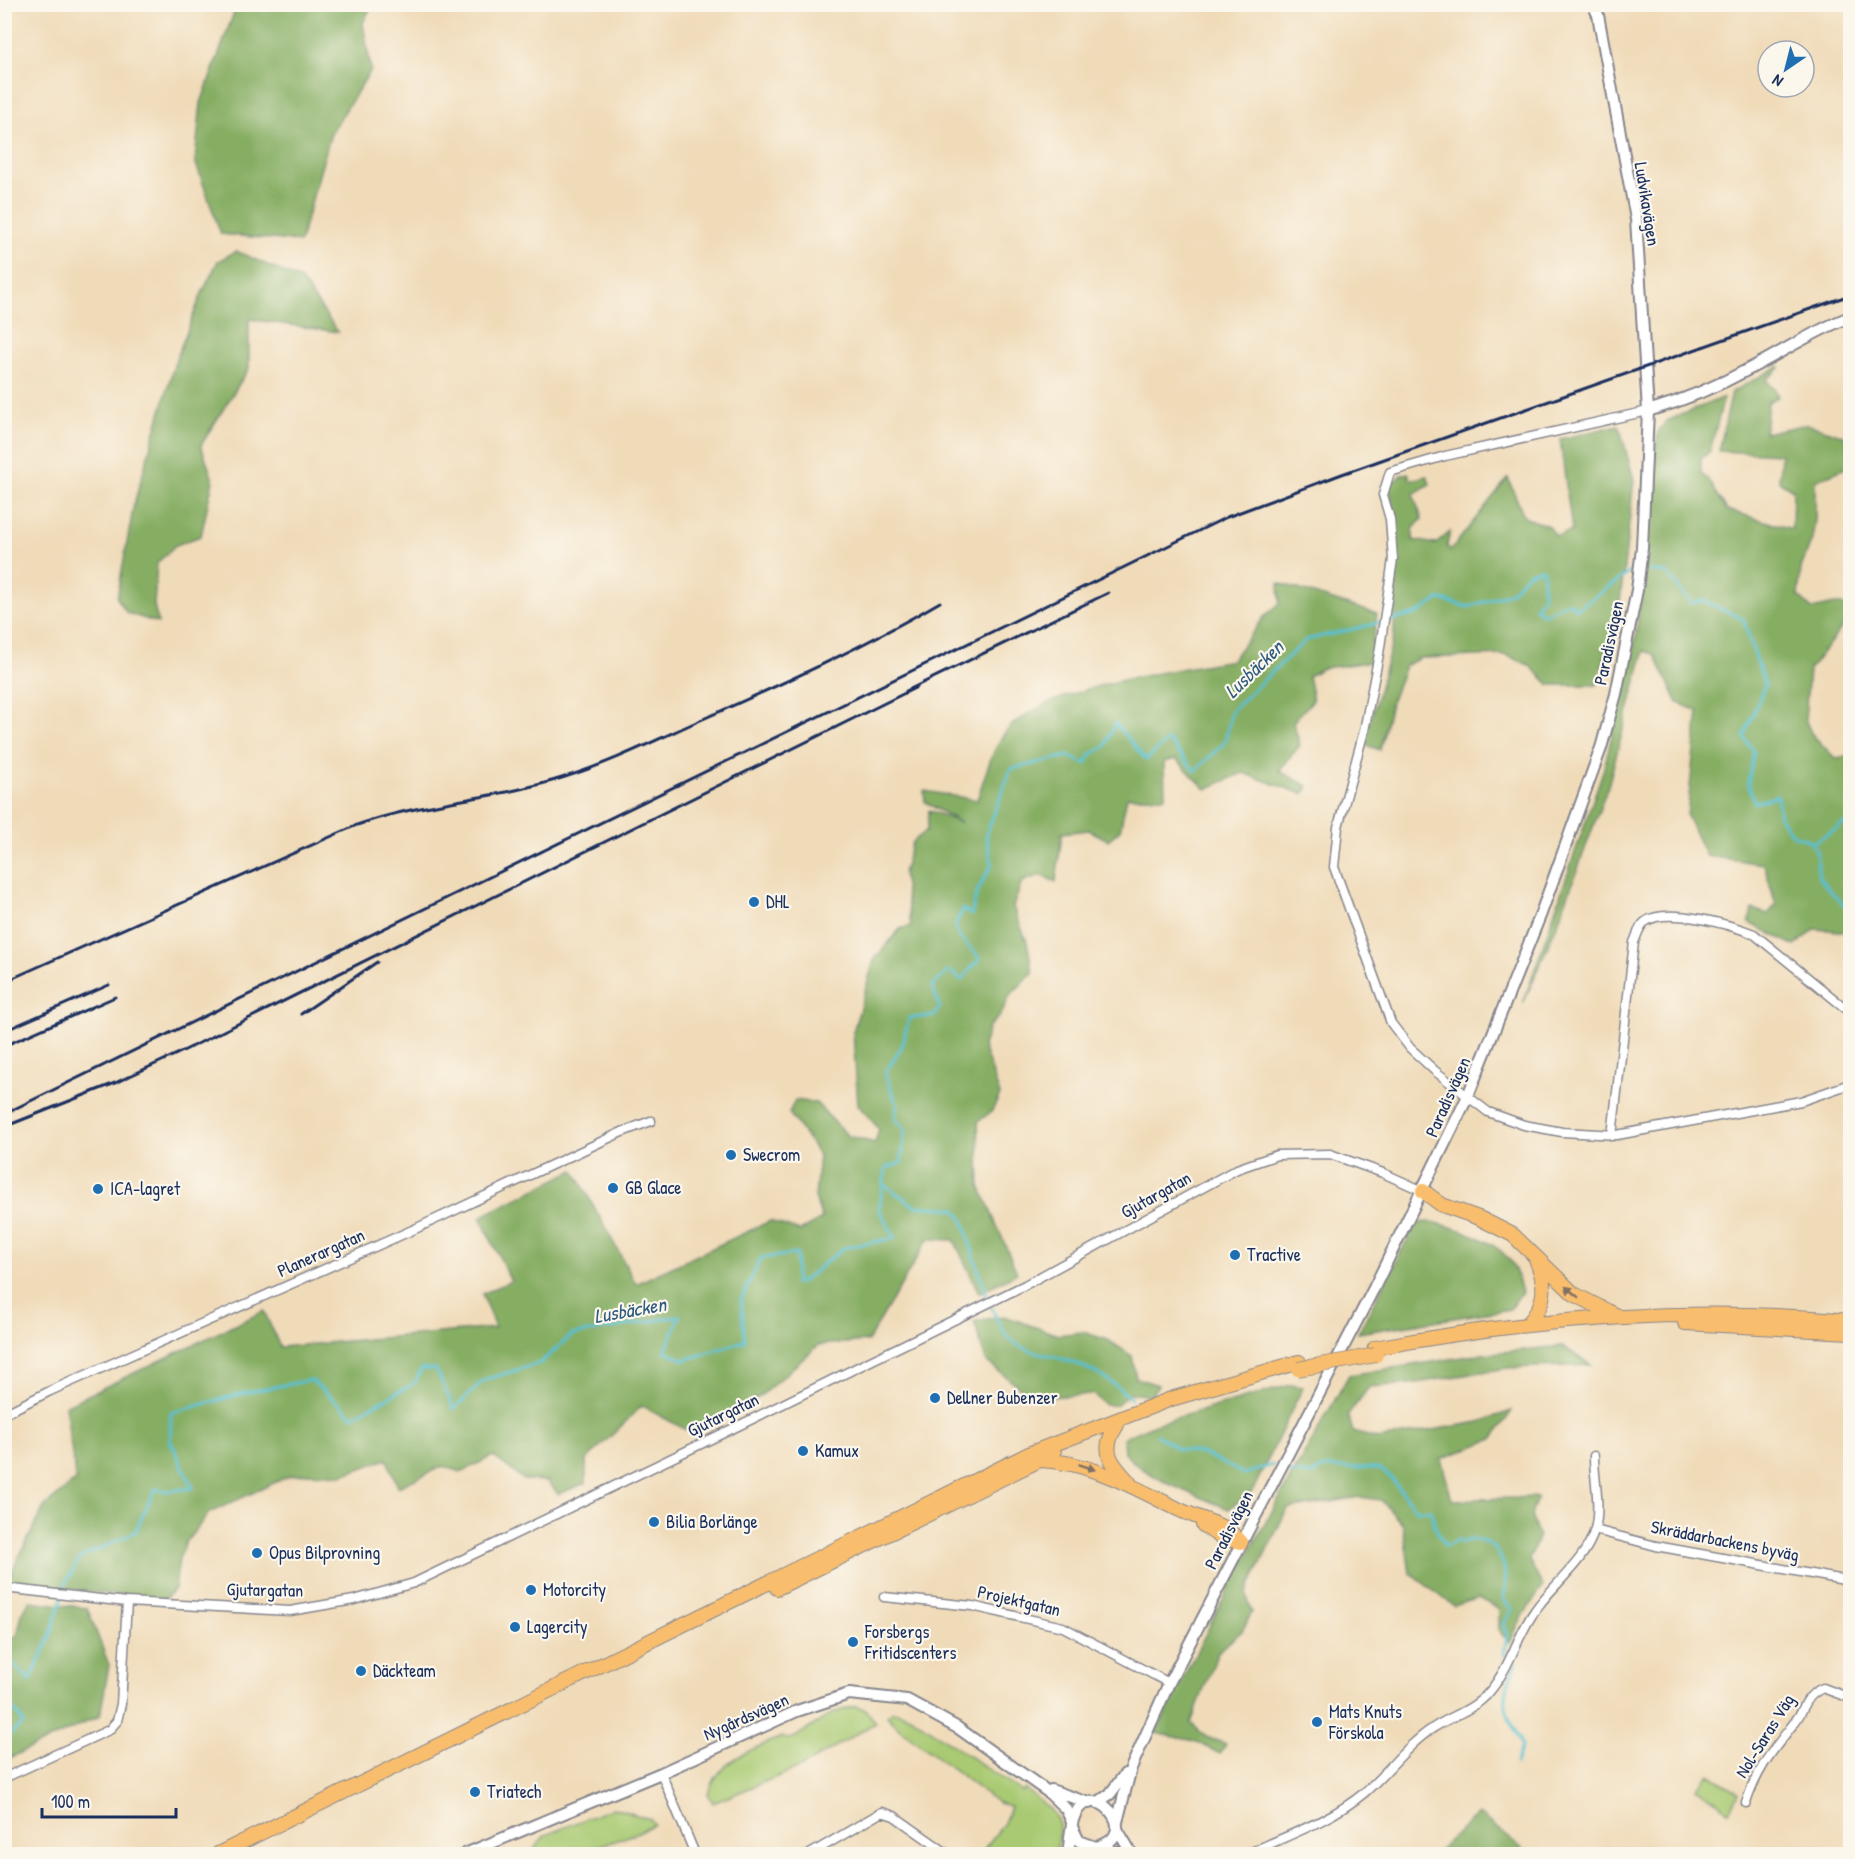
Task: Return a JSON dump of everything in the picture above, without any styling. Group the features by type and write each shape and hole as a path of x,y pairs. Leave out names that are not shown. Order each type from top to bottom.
{"highway":[{"path":"1423,1191 1442,1205 1479,1218 1513,1235 1574,1294 1619,1317"},
{"path":"1527,1325 1541,1308 1544,1297 1544,1281 1534,1254"},
{"path":"218,1854 1031,1453 1171,1399 1299,1365 1527,1325 1619,1317 1732,1314 1851,1321"},
{"path":"1375,1351 1470,1338 1607,1325 1721,1324 1851,1332"},
{"path":"237,1854 1038,1460 1117,1425 1299,1365"},
{"path":"1117,1425 1107,1443 1108,1453 1118,1471 1133,1486"},
{"path":"1038,1460 1081,1465 1133,1486 1182,1511 1227,1528 1241,1542"}],"street":[{"name":"Ludvikavägen","path":"1593,4 1598,15 1636,219 1648,411"},
{"path":"1851,317 1827,326 1712,388 1683,401 1648,411 1444,456 1390,472 1383,495 1390,519 1393,559 1379,654 1364,731 1338,827 1334,867 1341,892 1391,1023 1410,1048 1467,1098 1488,1112 1524,1125 1562,1132 1612,1136 1801,1101 1851,1084"},
{"name":"Paradisvägen","path":"1117,1826 1126,1782 1168,1683 1423,1191 1467,1098 1540,916 1600,748 1616,694 1637,590 1642,548 1648,411"},
{"path":"1612,1136 1634,942 1643,923 1650,919 1677,916 1739,928 1754,934 1851,1012"},
{"name":"Planerargatan","path":"4,1414 50,1391 417,1228 622,1132 651,1121"},
{"name":"Gjutargatan","path":"4,1588 128,1602 290,1611 354,1600 414,1583 1025,1285 1237,1169 1277,1155 1330,1154 1383,1173 1423,1191"},
{"path":"1248,1854 1326,1821 1363,1794 1432,1729 1489,1693 1509,1663 1522,1631 1533,1614 1577,1563 1595,1530 1598,1510 1594,1456"},
{"name":"Skräddarbackens byväg","path":"1595,1530 1656,1546 1851,1581"},
{"name":"Projektgatan","path":"884,1597 972,1605 1063,1627 1168,1683"},
{"path":"4,1778 109,1730 117,1721 121,1704 128,1602"},
{"name":"Nol-Saras Väg","path":"1746,1803 1754,1779 1774,1745 1796,1721 1811,1693 1823,1688 1851,1698"},
{"name":"Nygårdsvägen","path":"465,1854 661,1773 797,1711 849,1694 907,1701 958,1728 1035,1782 1066,1809 1072,1825"},
{"name":"Paradisvägen","path":"1093,1803 1110,1794 1118,1785 1138,1750"},
{"path":"661,1773 694,1854"},
{"name":"Nygårdsvägen","path":"1035,1782 1062,1795 1093,1803"},
{"path":"1068,1854 1072,1825 1078,1810 1093,1803 1110,1809 1132,1854"},
{"path":"810,1854 882,1812 894,1816 948,1854"},
{"path":"1072,1825 1079,1841 1125,1854"},
{"path":"1076,1854 1109,1842 1117,1826"}],"green space":[{"path":"237,4 372,5 363,23 371,70 331,133 300,242 221,234 195,161 201,103"},
{"path":"236,251 301,280 338,332 249,319 249,368 201,445 213,480 201,536 176,545 157,563 154,605 158,623 127,613 117,598 134,504 176,359 202,293 218,261"},
{"path":"1779,366 1780,368 1766,380 1778,397 1768,402 1765,433 1807,424 1845,436 1850,466 1815,481 1815,520 1812,539 1801,568 1798,596 1812,609 1835,604 1850,607 1850,617 1809,670 1805,719 1811,733 1835,758 1850,756 1850,932 1815,929 1795,946 1749,923 1752,909 1768,914 1776,905 1764,864 1706,856 1687,816 1698,711 1678,703 1654,654 1644,651 1608,786 1559,920 1523,1004 1604,768 1636,635 1658,432 1666,421 1724,397 1710,451 1701,459 1701,474 1708,479 1727,510 1792,529 1793,490 1779,481 1781,454 1719,451 1732,392"},
{"path":"1619,425 1634,480 1620,602 1597,685 1550,685 1529,665 1506,655 1420,658 1405,666 1391,703 1380,750 1364,744 1394,636 1395,515 1389,487 1401,475 1408,473 1411,480 1427,476 1430,484 1413,494 1422,519 1413,529 1413,540 1436,544 1450,532 1447,545 1450,551 1508,478 1524,517 1548,526 1556,536 1572,531 1560,439"},
{"path":"1279,583 1377,614 1370,662 1323,668 1308,676 1313,700 1293,722 1300,745 1279,771 1308,786 1303,794 1243,773 1206,789 1176,759 1164,762 1165,797 1127,797 1120,830 1108,840 1089,830 1062,833 1056,882 1040,875 1022,882 1013,907 1027,942 1033,973 1010,995 1000,1016 989,1026 983,1046 1000,1095 992,1111 978,1122 980,1186 1017,1273 979,1293 954,1240 928,1239 868,1341 819,1345 759,1397 690,1432 642,1406 586,1460 586,1483 558,1494 547,1481 524,1480 493,1456 461,1472 443,1466 398,1487 387,1459 342,1475 308,1473 289,1476 209,1513 186,1542 179,1559 175,1588 163,1601 7,1581 44,1507 76,1480 65,1406 264,1311 280,1347 495,1328 482,1294 511,1281 480,1217 574,1170 636,1284 770,1221 800,1231 822,1219 815,1197 819,1155 789,1113 795,1100 816,1103 848,1136 875,1143 879,1129 858,1105 853,1032 874,960 900,929 911,926 903,873 912,842 927,830 929,810 961,823 925,802 924,791 977,800 990,761 1005,733 1031,712 1057,700 1116,682 1232,660 1264,617 1280,603"},
{"path":"1432,1222 1477,1236 1498,1249 1513,1265 1522,1292 1510,1309 1358,1333 1416,1223"},
{"path":"1004,1316 1058,1335 1083,1332 1108,1340 1132,1356 1136,1378 1158,1385 1150,1396 1130,1393 1116,1405 1105,1405 1093,1394 1033,1398 986,1361 974,1321"},
{"path":"1562,1346 1591,1365 1507,1368 1410,1384 1369,1387 1348,1415 1353,1432 1379,1439 1479,1422 1512,1411 1493,1439 1441,1459 1452,1500 1537,1497 1531,1516 1539,1536 1529,1560 1543,1587 1522,1617 1510,1643 1499,1631 1499,1609 1479,1598 1454,1606 1410,1573 1403,1525 1381,1500 1360,1497 1287,1509 1246,1594 1252,1612 1242,1631 1218,1652 1191,1723 1206,1737 1226,1744 1220,1754 1195,1741 1155,1733 1232,1582 1349,1375 1482,1354"},
{"path":"1291,1385 1303,1387 1252,1492 1229,1509 1160,1479 1147,1472 1124,1453 1123,1438 1155,1424"},
{"path":"29,1601 87,1608 109,1665 100,1716 5,1760 5,1641 17,1636 22,1614"},
{"path":"855,1706 867,1710 875,1723 801,1767 713,1803 708,1794 713,1782 728,1764 738,1757 782,1737 794,1738 833,1713"},
{"path":"893,1711 910,1716 1022,1792 1025,1789 1050,1809 1060,1831 1055,1854 980,1854 1003,1825 1011,1806 998,1803 901,1730 887,1716"},
{"path":"1709,1774 1739,1793 1730,1811 1696,1788"},
{"path":"613,1808 650,1819 654,1824 627,1837 594,1847 560,1853 531,1853 545,1835"},
{"path":"1479,1814 1529,1854 1434,1854"}],"waterway":[{"name":"Lusbäcken","path":"4,1666 10,1661 30,1681 49,1640 67,1581 80,1558 135,1532 155,1489 167,1491 193,1488 170,1440 171,1413 248,1392 311,1380 353,1416 415,1383 421,1369 436,1369 454,1409 484,1380 540,1363 572,1335 680,1316 665,1351 684,1360 745,1341 741,1300 761,1258 797,1254 795,1284 803,1281 843,1248 895,1238 879,1209 886,1168 901,1163 905,1129 895,1119 897,1105 885,1073 902,1046 909,1018 934,1016 940,1007 932,986 949,971 962,980 980,958 960,938 955,925 963,909 971,915 978,890 992,864 986,835 1011,769 1068,756 1086,764 1091,754 1105,747 1115,723 1146,760 1168,740 1195,771 1225,742 1232,710 1306,640 1417,614 1439,599 1468,607 1510,593 1529,572 1543,569 1543,596 1535,608 1544,614 1568,602 1577,609 1633,570"},
{"name":"Lusbäcken","path":"1650,571 1667,573 1691,603 1704,601 1743,619 1765,685 1744,737 1754,752 1748,783 1755,803 1777,795 1780,818 1793,835 1808,840 1816,849 1819,878 1843,905 1850,905"},
{"path":"1811,844 1850,820"},
{"path":"883,1184 915,1206 955,1209 963,1220 995,1316 1010,1339 1029,1350 1065,1360 1092,1371 1108,1380 1131,1399"},
{"path":"1157,1435 1178,1449 1204,1454 1244,1474 1273,1465"},
{"path":"1288,1472 1312,1475 1322,1468 1379,1468 1391,1478 1416,1510 1431,1510 1435,1527 1445,1546 1457,1540 1461,1543 1474,1540 1484,1541 1492,1546 1503,1565 1505,1576 1503,1599 1512,1610 1503,1624 1507,1637 1504,1655"},
{"path":"1516,1763 1522,1746 1511,1724 1506,1696 1507,1686 1517,1663"},
{"name":"Lusbäcken","path":"4,1698 24,1723 10,1734 4,1733"}],"railway":[{"path":"4,1114 1227,517 1342,474 1850,295"},
{"path":"906,691 1108,593"},
{"path":"4,982 357,825 408,810 540,784 600,764 823,664 940,602"},
{"path":"4,1127 115,1083 179,1053 915,688"},
{"path":"301,1014 377,962"},
{"path":"4,1031 109,985"},
{"path":"4,1046 115,997"}],"place":[{"name":"DHL","path":"754,902"},
{"name":"Swecrom","path":"731,1155"},
{"name":"GB Glace","path":"613,1188"},
{"name":"ICA-lagret","path":"98,1189"},
{"name":"Tractive","path":"1235,1255"},
{"name":"Dellner Bubenzer","path":"935,1398"},
{"name":"Kamux","path":"803,1451"},
{"name":"Bilia Borlänge","path":"654,1522"},
{"name":"Opus Bilprovning","path":"257,1553"},
{"name":"Motorcity","path":"531,1590"},
{"name":"Lagercity","path":"515,1627"},
{"name":"Forsbergs Fritidscenters","path":"853,1642"},
{"name":"Däckteam","path":"361,1671"},
{"name":"Mats Knuts Förskola","path":"1317,1722"},
{"name":"Triatech","path":"475,1792"}]}
